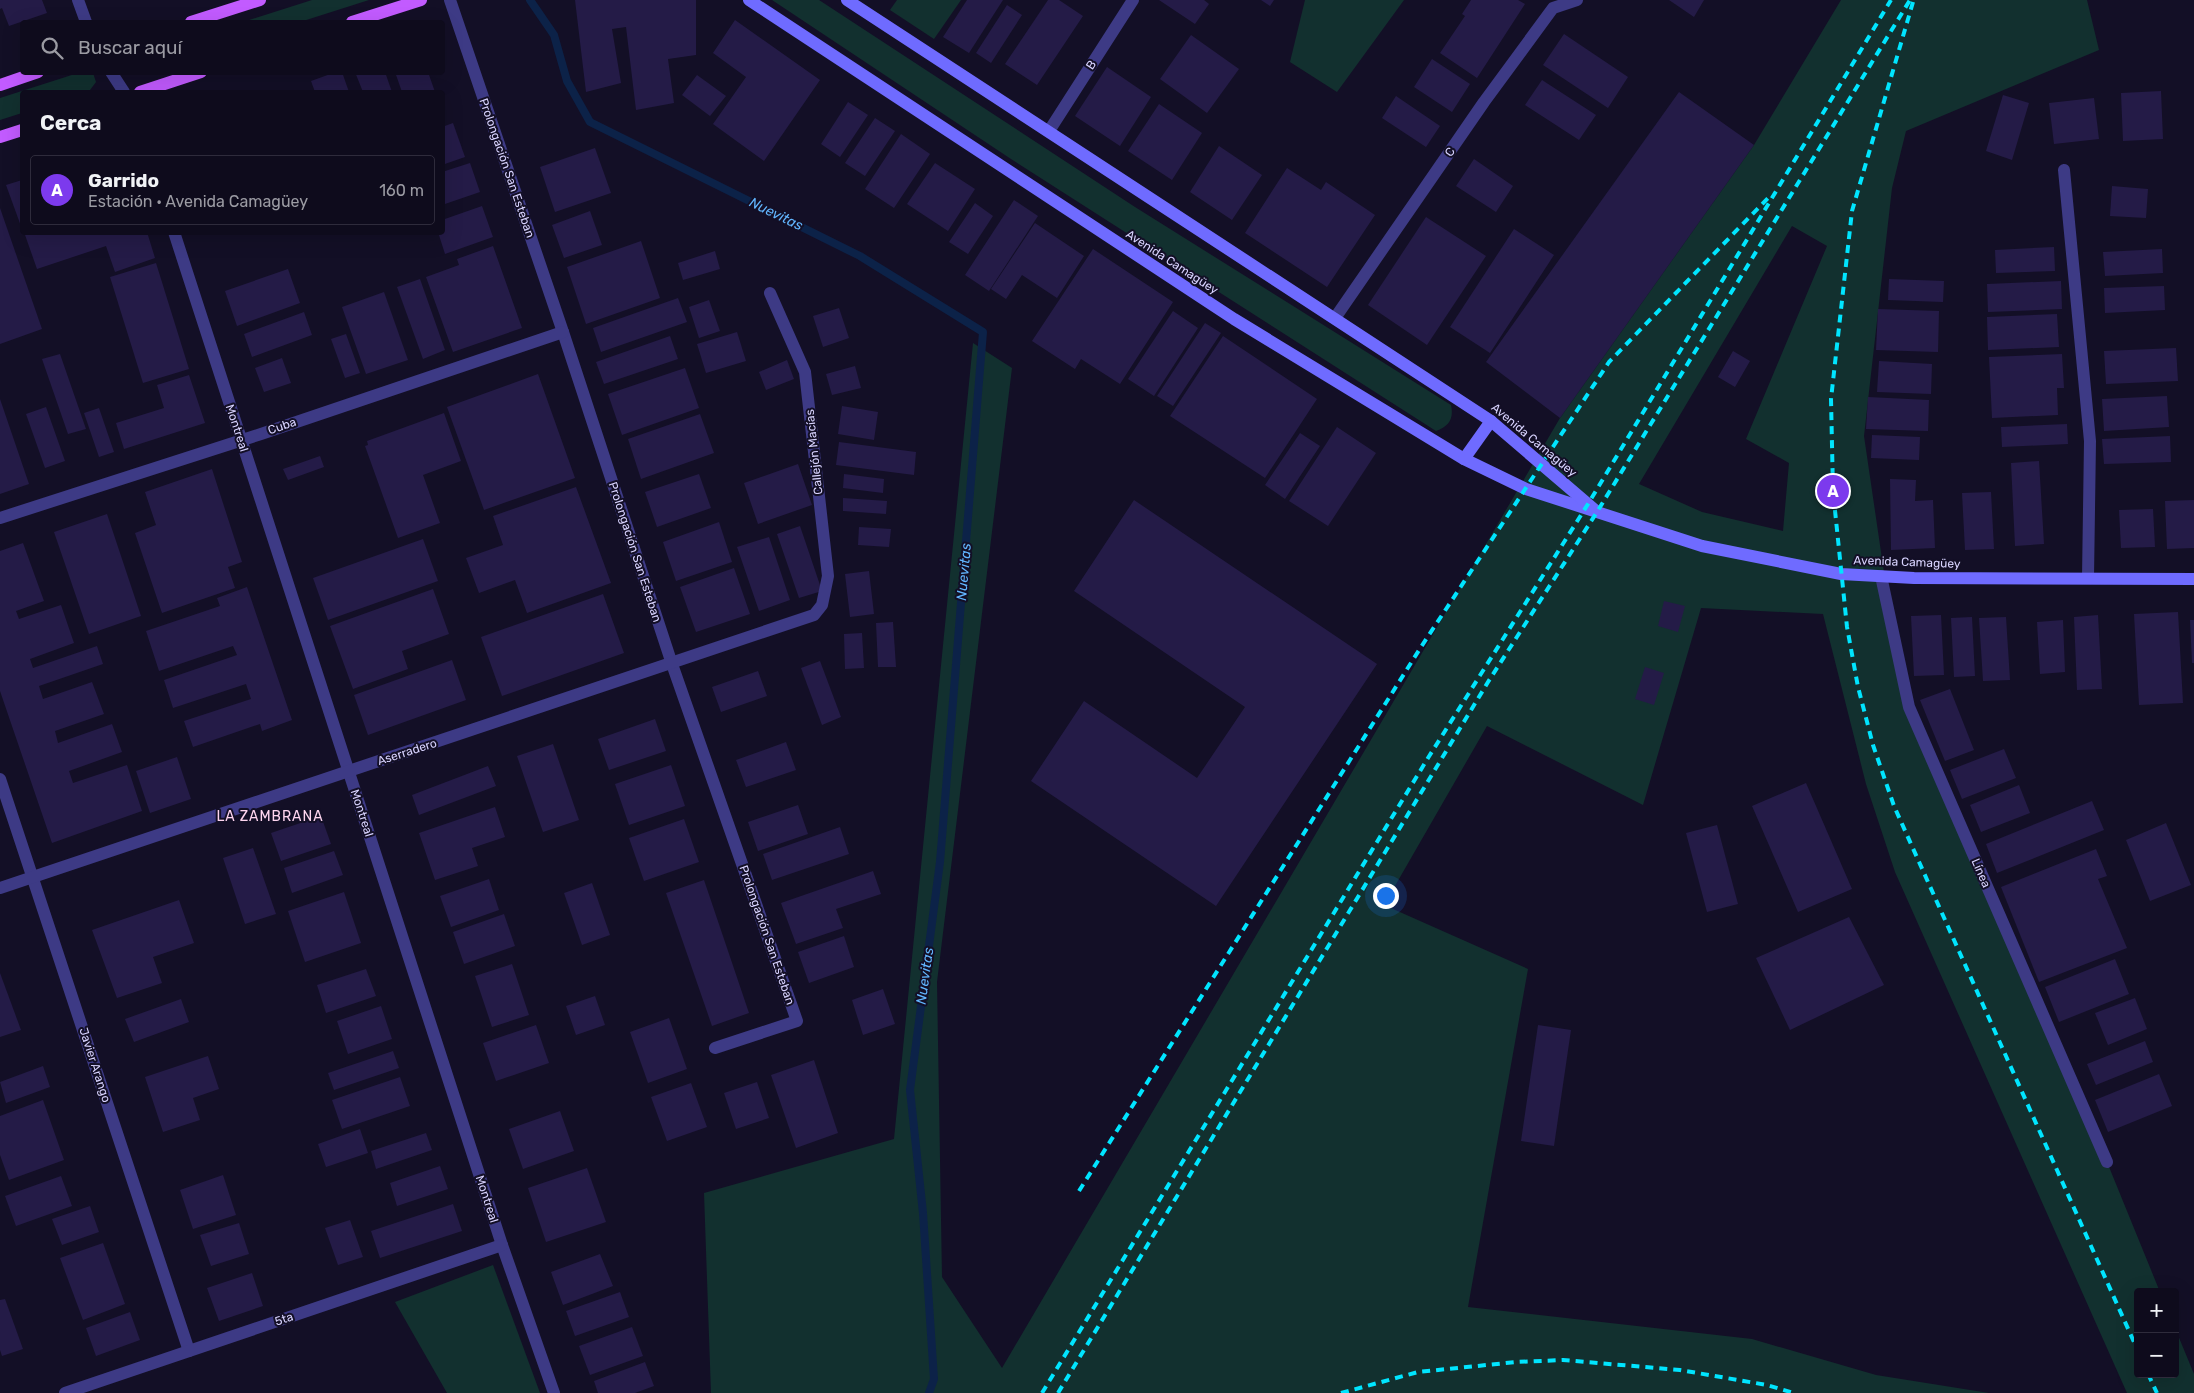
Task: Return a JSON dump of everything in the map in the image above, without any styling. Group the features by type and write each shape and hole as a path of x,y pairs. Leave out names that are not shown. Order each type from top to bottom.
{"main road":[{"path":"197,20 260,0"},
{"path":"358,20 421,0"},
{"name":"Avenida Camagüey","path":"749,0 1234,319 1464,459 1526,489 1702,546 1841,574 2194,579"},
{"name":"Avenida Camagüey","path":"847,0 1491,421 1597,512"},
{"path":"0,85 29,75"},
{"path":"146,90 191,75"},
{"path":"0,137 20,131"},
{"path":"1464,459 1491,421"}],"street":[{"path":"78,0 85,20"},
{"name":"Prolongación San Esteban","path":"450,0 563,332 672,664 797,1021 715,1048"},
{"name":"B","path":"1049,131 1133,0"},
{"name":"C","path":"1335,318 1484,102 1553,8 1577,0"},
{"path":"113,75 123,90"},
{"path":"2064,170 2090,441 2088,578"},
{"name":"Montreal","path":"175,235 502,1245 554,1393"},
{"name":"Callejón Macías","path":"770,293 804,372 828,576 822,605 814,615"},
{"name":"Cuba","path":"0,518 241,440 563,332"},
{"name":"Línea","path":"1881,576 1909,707 2107,1162"},
{"name":"Aserradero","path":"0,888 814,615"},
{"name":"Javier Arango","path":"0,779 34,877 189,1351"},
{"name":"5ta","path":"65,1393 502,1245"}],"green space":[{"path":"312,0 369,0 306,20 249,20"},
{"path":"772,0 819,0 1135,207 1451,405 1452,414 1450,421 1436,431 1011,159"},
{"path":"897,0 961,0 934,39 890,10"},
{"path":"1305,0 1404,0 1337,92 1290,62"},
{"path":"1841,0 2087,0 2099,50 1906,131 1892,188 1864,436 1903,702 2107,1162 2158,1288 2134,1288 2134,1378 2179,1378 2179,1338 2194,1374 2194,1393 2127,1393 1895,872 1866,784 1823,614 1701,608 1643,805 1487,726 1384,905 1528,969 1468,1307 1752,1339 1876,1375 1989,1393 711,1393 704,1193 894,1139 973,343 1012,368 937,982 942,1277 1002,1368 1560,418 1754,145","holes":["1792,226 1827,246 1746,439 1789,463 1783,531 1702,512 1639,484"]},
{"path":"72,75 94,75 96,82 90,90 25,90"},
{"path":"20,92 20,114 0,120 0,98"},
{"path":"493,1265 540,1393 447,1393 395,1302"}],"building":[{"path":"0,0 42,0 47,13 27,20 20,20 20,22 9,26 2,8 0,9"},
{"path":"575,0 696,0 696,55 668,59 674,103 636,110 626,27 612,29 621,83 586,92"},
{"path":"967,0 1003,0 969,53 943,37"},
{"path":"1048,0 1059,0 1083,16 1037,85 1005,64"},
{"path":"1159,0 1204,0 1209,4 1195,24"},
{"path":"1261,0 1274,0 1270,6"},
{"path":"1471,0 1518,0 1525,4 1477,78 1440,53 1465,16 1462,14"},
{"path":"1669,0 1704,0 1694,17"},
{"path":"1007,5 1022,15 991,63 976,53"},
{"path":"735,20 820,80 764,161 713,124 746,77 713,53"},
{"path":"1564,34 1628,77 1608,108 1543,65"},
{"path":"1191,35 1239,69 1207,113 1160,79"},
{"path":"1432,59 1470,84 1452,112 1414,87"},
{"path":"1107,67 1151,97 1120,146 1075,116"},
{"path":"328,75 343,75 348,90 314,90 311,81"},
{"path":"356,75 386,75 391,90 362,90"},
{"path":"396,75 429,75 434,90 401,90"},
{"path":"697,75 726,96 710,116 682,95"},
{"path":"1542,80 1596,115 1579,140 1525,105"},
{"path":"2161,91 2163,139 2123,141 2121,93"},
{"path":"1679,92 1754,145 1560,418 1486,362"},
{"path":"2003,95 2029,103 2012,160 1986,151"},
{"path":"1396,96 1440,126 1426,147 1382,118"},
{"path":"2094,98 2099,139 2054,144 2049,103"},
{"path":"848,102 868,115 840,157 821,144"},
{"path":"1159,104 1202,133 1172,180 1128,151"},
{"path":"875,118 895,131 865,176 845,163"},
{"path":"453,123 465,157 445,164 445,126"},
{"path":"901,134 930,154 894,208 865,189"},
{"path":"1219,146 1262,175 1232,220 1190,192"},
{"path":"595,148 611,193 555,212 540,167"},
{"path":"1474,159 1513,186 1496,212 1456,186"},
{"path":"470,163 480,192 445,204 445,171"},
{"path":"935,163 975,189 948,231 907,204"},
{"path":"1287,168 1321,190 1326,182 1375,215 1327,287 1245,233"},
{"path":"20,181 20,224 6,185"},
{"path":"2112,186 2148,189 2146,218 2110,216"},
{"path":"1014,200 1038,216 989,291 965,275"},
{"path":"975,203 993,216 968,254 949,242"},
{"path":"482,206 493,237 445,254 439,235 445,235 445,219"},
{"path":"0,208 42,329 0,344"},
{"path":"590,211 602,245 564,258 552,225"},
{"path":"1426,217 1486,256 1427,345 1368,305"},
{"path":"1035,223 1084,256 1057,298 1022,275 1006,299 991,289"},
{"path":"1514,229 1554,255 1490,353 1450,327"},
{"path":"25,235 148,235 155,258 115,272 106,246 37,269"},
{"path":"641,241 660,298 586,324 567,267"},
{"path":"493,246 522,328 453,352 426,277 459,265 457,259"},
{"path":"2054,247 2055,271 1996,273 1995,250"},
{"path":"1093,249 1173,302 1120,384 1081,359 1075,369 1032,341"},
{"path":"2162,249 2163,273 2105,276 2103,252"},
{"path":"715,251 720,269 683,280 678,263"},
{"path":"156,263 189,369 143,383 110,277"},
{"path":"288,269 300,303 237,326 225,291"},
{"path":"420,279 445,350 423,359 397,287"},
{"path":"1889,279 1944,281 1943,302 1888,300"},
{"path":"2061,281 2062,309 1988,312 1987,284"},
{"path":"2164,286 2165,310 2105,313 2104,288"},
{"path":"384,292 408,360 366,374 342,307"},
{"path":"678,298 687,322 601,352 593,328"},
{"path":"709,300 720,331 699,338 689,307"},
{"path":"839,308 849,338 823,347 813,316"},
{"path":"1878,309 1939,311 1938,352 1876,350"},
{"path":"1173,311 1198,328 1154,396 1128,379"},
{"path":"304,312 312,335 252,357 244,334"},
{"path":"2057,314 2059,347 1988,350 1987,317"},
{"path":"1205,323 1221,333 1173,406 1157,396"},
{"path":"737,332 746,361 706,373 697,344"},
{"path":"346,334 360,373 345,378 331,339"},
{"path":"670,336 678,359 604,384 596,362"},
{"path":"1223,336 1317,399 1265,478 1170,416"},
{"path":"2176,348 2178,381 2106,384 2104,351"},
{"path":"1733,351 1750,361 1735,387 1718,377"},
{"path":"60,354 86,429 68,434 42,359"},
{"path":"2062,354 2064,388 2057,388 2058,415 1992,418 1989,357"},
{"path":"282,358 291,383 264,392 255,368"},
{"path":"787,360 794,379 766,390 759,372"},
{"path":"1879,361 1932,364 1931,394 1877,392"},
{"path":"855,366 861,388 832,395 826,374"},
{"path":"685,368 699,408 622,435 608,394"},
{"path":"538,374 575,478 484,510 447,407"},
{"path":"189,375 205,423 124,449 116,423 164,408 157,385"},
{"path":"2167,396 2169,427 2104,431 2102,399"},
{"path":"1868,397 1929,400 1928,431 1866,429"},
{"path":"0,399 29,484 0,494"},
{"path":"842,406 878,412 874,440 838,434"},
{"path":"46,407 65,461 45,468 26,414"},
{"path":"99,408 114,452 99,457 84,413"},
{"path":"444,413 461,461 423,475 440,523 398,538 365,446 368,445 367,441"},
{"path":"700,414 714,453 641,479 628,439"},
{"path":"2067,424 2068,444 2002,447 2001,427"},
{"path":"1337,427 1376,453 1328,526 1289,501"},
{"path":"1300,433 1320,446 1285,499 1265,485"},
{"path":"1872,435 1920,437 1919,460 1871,458"},
{"path":"2170,436 2171,462 2104,464 2102,439"},
{"path":"839,442 916,452 914,475 836,465"},
{"path":"320,456 324,467 288,480 283,469"},
{"path":"2039,461 2044,544 2015,546 2011,463"},
{"path":"798,464 812,505 758,524 744,483"},
{"path":"212,469 242,562 228,567 235,588 162,613 135,533 156,525 145,492"},
{"path":"699,474 711,508 657,527 645,492"},
{"path":"844,474 884,479 883,493 843,488"},
{"path":"1890,479 1916,480 1915,501 1933,500 1935,548 1891,550"},
{"path":"576,487 611,583 527,613 515,580 479,593 466,558 503,545 493,516"},
{"path":"1991,492 1994,549 1965,550 1962,493"},
{"path":"843,498 887,501 886,514 843,511"},
{"path":"1134,500 1377,664 1216,906 1031,781 1084,701 1197,778 1245,707 1074,591"},
{"path":"2194,500 2194,548 2167,549 2165,501"},
{"path":"2153,509 2155,547 2121,548 2119,510"},
{"path":"107,514 141,616 89,634 54,532"},
{"path":"719,522 732,562 676,581 663,542"},
{"path":"800,526 822,591 799,598 777,534"},
{"path":"859,527 891,529 889,547 858,545"},
{"path":"769,537 790,600 759,611 737,547"},
{"path":"423,539 438,581 328,620 313,578"},
{"path":"23,543 44,601 16,611 19,619 61,605 74,643 30,659 33,668 97,646 103,664 39,686 43,699 92,682 104,714 55,731 58,743 112,724 122,752 69,771 73,783 127,765 142,811 52,843 0,691 0,551"},
{"path":"734,568 750,614 696,632 680,587"},
{"path":"869,571 874,614 850,617 845,574"},
{"path":"247,587 292,720 262,731 260,724 193,747 184,721 251,699 246,684 173,708 164,680 237,655 233,646 159,671 146,631 220,606 217,598"},
{"path":"433,589 449,634 402,651 408,669 353,689 330,626"},
{"path":"603,594 624,653 502,696 481,637"},
{"path":"1664,601 1685,606 1678,632 1658,626"},
{"path":"2178,612 2183,703 2139,705 2134,614"},
{"path":"1941,615 1944,675 1914,676 1911,616"},
{"path":"2098,615 2102,689 2077,690 2074,617"},
{"path":"1972,617 1975,676 1954,677 1951,618"},
{"path":"2006,617 2010,680 1983,681 1979,618"},
{"path":"2063,620 2065,672 2040,674 2037,622"},
{"path":"2190,620 2194,620 2194,663 2192,663"},
{"path":"893,622 896,667 878,667 876,623"},
{"path":"862,633 864,668 845,669 844,634"},
{"path":"452,660 466,700 368,735 354,695"},
{"path":"820,661 841,717 822,725 801,668"},
{"path":"1645,667 1664,673 1654,705 1635,699"},
{"path":"758,671 767,696 721,712 712,687"},
{"path":"1950,689 1974,750 1945,761 1920,700"},
{"path":"655,719 666,751 609,770 598,739"},
{"path":"786,742 796,770 746,787 736,760"},
{"path":"553,744 579,820 543,832 517,756"},
{"path":"2004,749 2016,778 1962,799 1950,770"},
{"path":"177,757 191,799 150,813 136,771"},
{"path":"671,765 685,806 629,825 615,784"},
{"path":"488,766 496,786 419,815 412,795"},
{"path":"1806,783 1852,889 1798,912 1752,806"},
{"path":"2019,785 2030,813 1981,832 1970,805"},
{"path":"2092,801 2104,830 1997,873 1986,844"},
{"path":"798,805 808,834 758,851 748,822"},
{"path":"495,807 505,837 472,848 478,866 435,880 419,833"},
{"path":"321,816 331,844 281,861 271,833"},
{"path":"684,819 699,862 644,881 629,838"},
{"path":"2166,823 2191,885 2150,901 2126,840"},
{"path":"1717,825 1738,904 1707,912 1686,833"},
{"path":"840,827 849,854 772,880 763,854"},
{"path":"253,848 276,914 245,924 223,858"},
{"path":"2096,849 2107,876 2098,879 2127,948 2039,982 2001,887"},
{"path":"334,851 343,875 292,893 284,868"},
{"path":"873,871 881,894 836,909 843,928 796,944 781,903"},
{"path":"489,879 499,910 451,927 440,896"},
{"path":"704,880 749,1013 712,1026 666,893"},
{"path":"592,883 610,935 582,945 564,893"},
{"path":"344,892 361,943 305,962 288,911"},
{"path":"179,900 194,943 153,957 162,983 117,998 92,930"},
{"path":"504,914 515,946 464,964 453,932"},
{"path":"1849,917 1884,985 1790,1030 1756,958"},
{"path":"844,936 854,967 809,983 798,952"},
{"path":"2115,959 2129,994 2059,1022 2045,987"},
{"path":"512,964 529,1015 492,1027 475,976"},
{"path":"366,969 376,996 326,1013 317,985"},
{"path":"0,973 21,1030 0,1037"},
{"path":"883,989 895,1024 863,1035 852,1000"},
{"path":"595,996 605,1025 576,1035 566,1006"},
{"path":"2135,998 2147,1029 2108,1045 2095,1013"},
{"path":"181,999 189,1022 134,1042 125,1019"},
{"path":"381,1006 392,1039 348,1054 337,1021"},
{"path":"669,1018 687,1069 648,1083 630,1032"},
{"path":"536,1025 549,1063 496,1081 483,1043"},
{"path":"1538,1025 1571,1030 1554,1146 1521,1141"},
{"path":"2145,1041 2153,1062 2096,1085 2087,1064"},
{"path":"393,1051 399,1068 334,1090 328,1073"},
{"path":"208,1056 219,1089 193,1098 200,1120 163,1132 145,1077"},
{"path":"814,1060 838,1133 796,1148 771,1075"},
{"path":"43,1066 50,1087 6,1103 0,1082"},
{"path":"2159,1074 2172,1106 2108,1132 2095,1100"},
{"path":"400,1077 410,1106 342,1129 332,1100"},
{"path":"757,1082 769,1118 736,1129 724,1093"},
{"path":"691,1083 707,1127 667,1141 651,1097"},
{"path":"43,1100 64,1160 9,1180 0,1155 0,1116"},
{"path":"560,1111 574,1151 523,1169 509,1129"},
{"path":"360,1129 368,1153 326,1167 318,1144"},
{"path":"426,1133 432,1150 376,1169 371,1151"},
{"path":"440,1166 448,1189 397,1206 390,1183"},
{"path":"587,1168 606,1222 546,1242 528,1188"},
{"path":"223,1175 236,1215 193,1229 180,1190"},
{"path":"61,1176 72,1206 16,1226 5,1196"},
{"path":"453,1204 462,1231 380,1258 371,1231"},
{"path":"90,1206 99,1232 62,1245 52,1219"},
{"path":"350,1220 363,1257 338,1265 325,1228"},
{"path":"239,1223 249,1254 211,1266 200,1235"},
{"path":"103,1243 125,1304 83,1320 60,1258"},
{"path":"600,1254 613,1286 563,1305 551,1272"},
{"path":"252,1273 263,1306 219,1321 207,1288"},
{"path":"620,1292 629,1317 575,1336 566,1311"},
{"path":"5,1299 23,1349 2,1356 0,1350 0,1300"},
{"path":"130,1312 140,1340 96,1356 86,1328"},
{"path":"632,1327 643,1356 590,1375 579,1346"},
{"path":"645,1362 654,1386 635,1393 598,1393 594,1381"}],"waterway":[{"name":"Nuevitas","path":"530,0 554,35 567,81 590,122 860,256 983,332 940,862 910,1090 923,1213 934,1379 929,1393"}],"railway":[{"path":"1042,1393 1428,758 1588,504 1891,0"},
{"path":"1058,1393 1488,682 1597,512 1910,0"},
{"path":"1913,2 1852,211 1831,399 1833,491 1847,627 1858,687 1873,745 1894,806 2134,1342"},
{"path":"1079,1191 1421,647 1609,362 1769,197"},
{"path":"1341,1393 1418,1372 1516,1362 1563,1360 1680,1370 1767,1385 1794,1393"},
{"path":"2150,1378 2157,1393"}],"place":[{"name":"Garrido","path":"1833,491"}],"district":[{"name":"LA ZAMBRANA","path":"270,816"}]}
